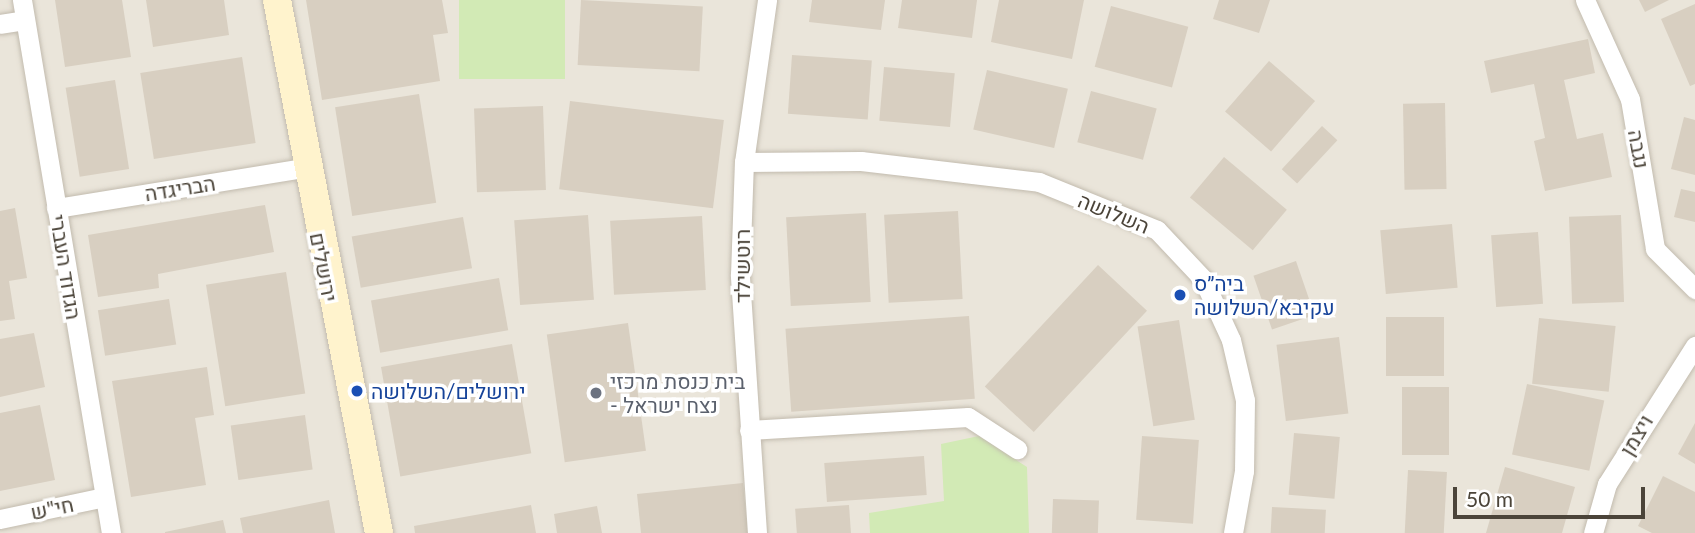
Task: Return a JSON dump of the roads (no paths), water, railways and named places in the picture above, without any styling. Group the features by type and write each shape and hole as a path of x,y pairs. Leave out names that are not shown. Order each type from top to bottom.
{"street":[{"name":"ירושלים","path":"277,0 304,168 379,533"},
{"name":"רוטשילד","path":"757,533 740,275 744,162 767,0"},
{"name":"נגבה","path":"1586,0 1630,99 1655,249 1695,289"},
{"path":"0,24 24,10"},
{"name":"הגדוד העברי","path":"24,10 111,533"},
{"name":"השלושה","path":"744,162 861,162 1039,182 1157,230 1203,279 1231,340 1245,400 1244,471 1233,533"},
{"name":"הבריגדה","path":"56,208 304,168"},
{"name":"ויצמן","path":"1593,533 1607,484 1695,346"},
{"path":"749,430 968,417 1017,449"},
{"name":"חי\"ש","path":"0,519 104,497"}],"place":[{"name":"ביה״ס עקיבא/השלושה","path":"1180,295"},
{"name":"ירושלים/השלושה","path":"357,391"},
{"name":"בית כנסת מרכזי - נצח ישראל","path":"596,393"}]}
